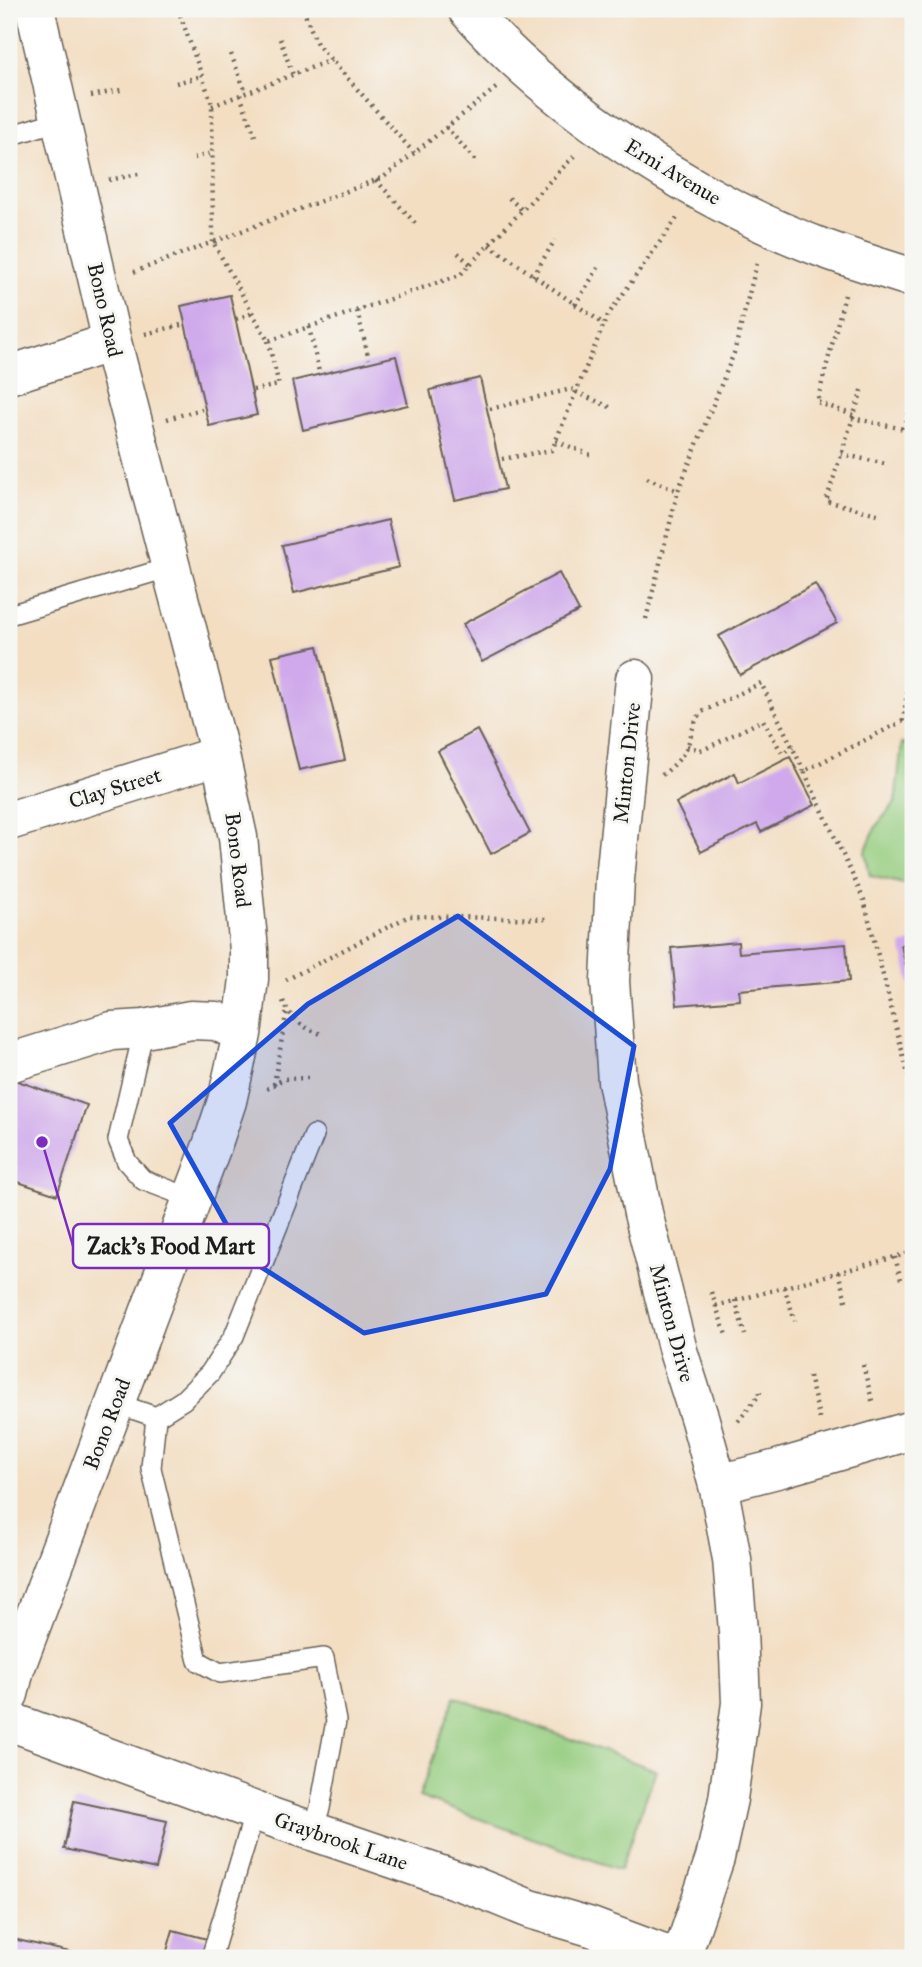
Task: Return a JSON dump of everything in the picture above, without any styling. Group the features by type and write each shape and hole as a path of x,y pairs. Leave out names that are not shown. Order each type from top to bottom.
{"street":[{"name":"Bono Road","path":"9,1694 15,1669 193,1199 227,1101 242,1034 249,979 249,950 238,836 220,755 171,567 127,338 72,109 35,9"},
{"name":"Erni Avenue","path":"467,9 525,67 614,137 713,198 817,246 913,278"},
{"path":"9,375 127,338"},
{"name":"Minton Drive","path":"635,679 615,880 611,956 610,981 617,1081 649,1238 678,1351 718,1484 732,1559 741,1703 728,1799 715,1858 681,1958"},
{"name":"Clay Street","path":"9,821 220,755"},
{"path":"9,1063 112,1031 144,1029 191,1020 218,1021 242,1034"},
{"path":"718,1484 913,1430"},
{"name":"Graybrook Lane","path":"9,1721 255,1811 674,1958"}],"lane":[{"path":"9,135 72,109"},
{"path":"9,615 171,567"},
{"path":"144,1029 118,1140 127,1162 144,1180 193,1199"},
{"path":"115,1403 156,1416 183,1399 210,1373 234,1336 314,1135"},
{"path":"156,1416 151,1468 198,1661 220,1673 324,1658 336,1721 320,1808 312,1831"},
{"path":"211,1958 255,1811"}],"path":[{"path":"178,9 212,106 213,242 268,341 279,385 253,390"},
{"path":"303,9 317,44 414,153"},
{"path":"281,39 293,75"},
{"path":"231,54 255,136"},
{"path":"212,106 331,60"},
{"path":"176,83 202,76"},
{"path":"126,274 384,177 505,81"},
{"path":"72,109 125,89"},
{"path":"446,127 475,160"},
{"path":"268,341 460,275 584,145"},
{"path":"194,158 212,153"},
{"path":"103,181 143,173"},
{"path":"376,180 415,223"},
{"path":"509,198 522,210"},
{"path":"502,459 552,450 608,315 684,208"},
{"path":"533,276 555,240"},
{"path":"489,245 604,324"},
{"path":"646,619 678,491 734,353 761,248"},
{"path":"458,253 470,264"},
{"path":"575,304 598,268"},
{"path":"848,282 817,402 853,416 913,431"},
{"path":"357,311 369,359"},
{"path":"236,318 253,313"},
{"path":"127,338 181,325"},
{"path":"309,327 318,372"},
{"path":"490,409 571,389 612,408"},
{"path":"862,390 827,501 881,515"},
{"path":"904,429 911,403"},
{"path":"163,420 202,409"},
{"path":"556,441 593,456"},
{"path":"841,454 886,464"},
{"path":"647,478 678,491"},
{"path":"903,722 913,666"},
{"path":"660,776 680,758 702,712 761,683 864,900 913,1094"},
{"path":"687,746 705,749 763,720 782,753 793,747"},
{"path":"804,771 903,722 913,723"},
{"path":"280,983 409,916 547,919"},
{"path":"281,991 287,1009 302,1026 321,1034"},
{"path":"274,1084 287,1009"},
{"path":"262,1095 274,1084 292,1077 308,1078"},
{"path":"716,1306 913,1252"},
{"path":"895,1257 902,1283"},
{"path":"838,1272 847,1304"},
{"path":"784,1287 795,1321"},
{"path":"711,1292 726,1335"},
{"path":"735,1300 745,1335"},
{"path":"863,1365 874,1408"},
{"path":"809,1376 821,1422"},
{"path":"734,1423 736,1425 760,1394 759,1388"},
{"path":"807,1425 830,1419"}],"highlighted area":[{"path":"458,916 634,1046 610,1169 546,1294 364,1333 244,1256 170,1123 308,1004"}],"green space":[{"path":"913,669 913,720 906,719"},
{"path":"902,743 913,745 913,883 904,884 870,876 865,852 876,826 895,803"},
{"path":"455,1697 656,1770 620,1870 419,1797"}],"building":[{"path":"230,295 257,415 209,426 181,306"},
{"path":"396,356 408,405 303,430 292,381"},
{"path":"480,378 505,489 455,500 430,390"},
{"path":"388,520 399,567 294,593 282,545"},
{"path":"559,573 579,611 482,662 463,624"},
{"path":"815,584 837,623 740,675 719,636"},
{"path":"318,646 345,760 299,770 272,656"},
{"path":"477,730 530,833 491,854 438,751"},
{"path":"790,757 815,805 761,832 757,824 701,852 676,803 735,773 739,783"},
{"path":"738,942 739,953 846,944 849,981 739,990 740,1000 677,1005 671,948"},
{"path":"913,942 913,993 912,993 901,945"},
{"path":"9,1078 87,1105 57,1195 9,1179"},
{"path":"74,1801 167,1821 156,1869 64,1849"},
{"path":"173,1930 207,1939 202,1958 165,1958"},
{"path":"9,1938 74,1953 73,1958 9,1958"}],"place":[{"name":"Zack's Food Mart","path":"42,1142"}]}
